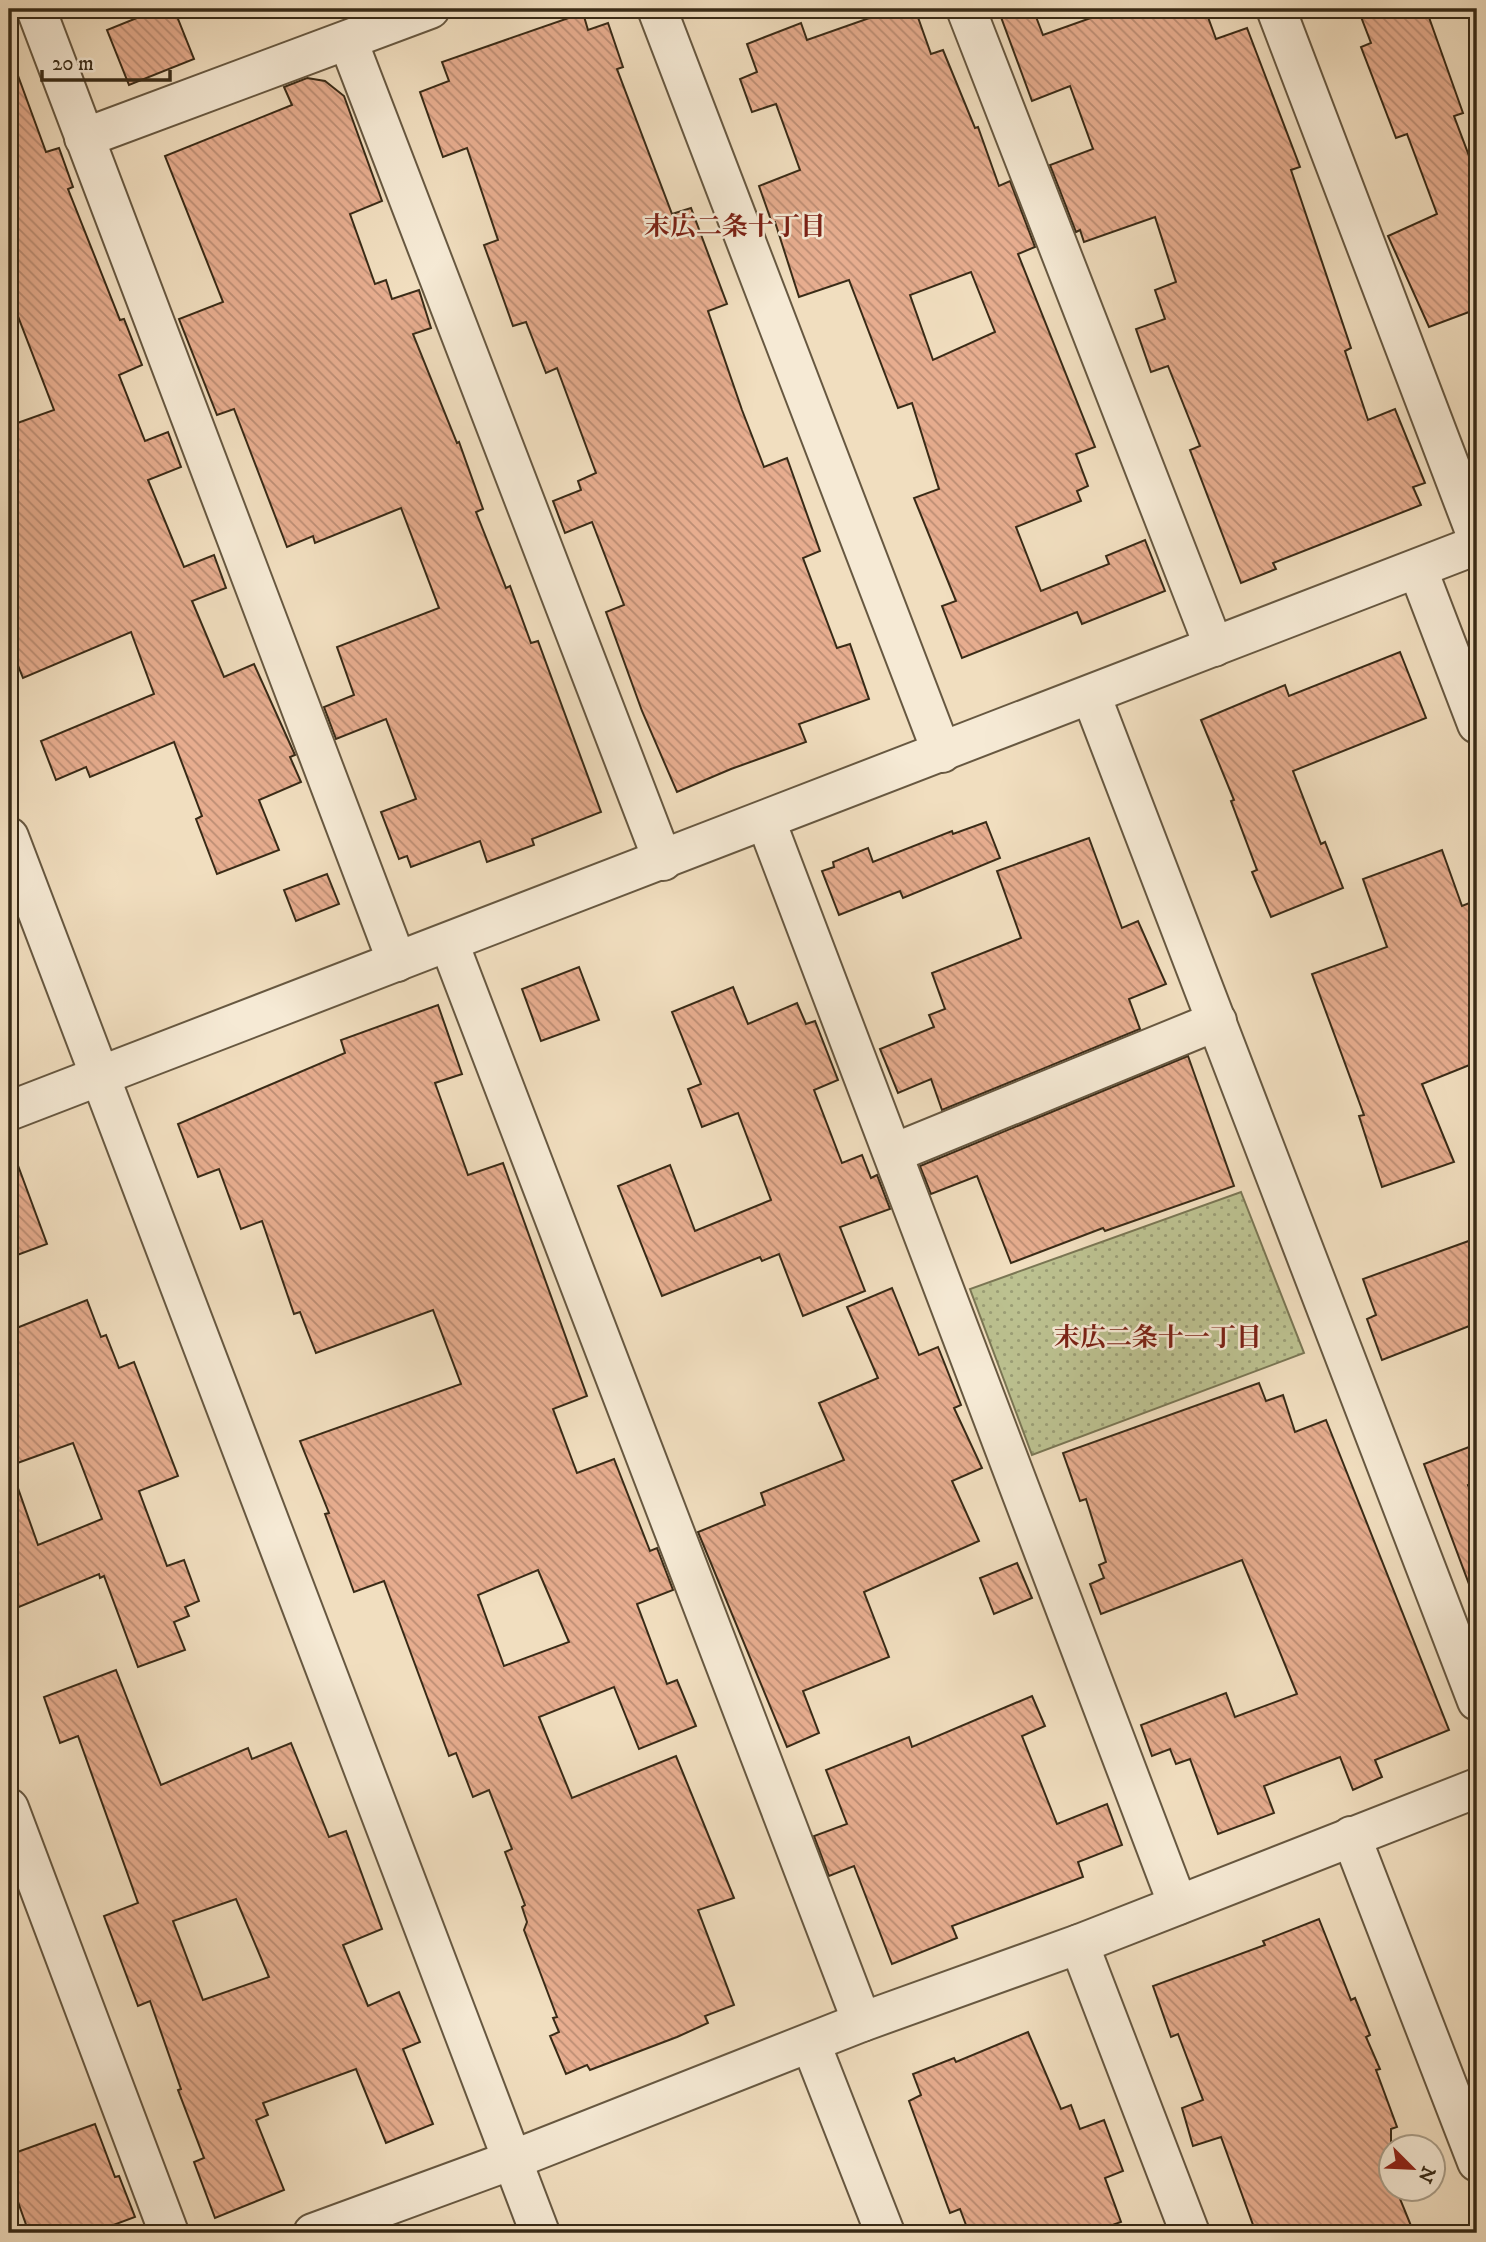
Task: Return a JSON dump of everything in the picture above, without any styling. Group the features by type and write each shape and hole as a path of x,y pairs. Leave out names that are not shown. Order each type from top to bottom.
{"street":[{"path":"36,9 397,962"},
{"path":"84,138 430,9"},
{"path":"657,9 942,753"},
{"path":"966,9 1214,647"},
{"path":"1276,9 1477,537"},
{"path":"348,41 663,861"},
{"path":"9,1111 1477,545"},
{"path":"1418,569 1477,724"},
{"path":"1091,695 1477,1701"},
{"path":"766,821 1178,1905"},
{"path":"9,837 540,2233"},
{"path":"449,943 862,2022"},
{"path":"894,1153 1217,1021"},
{"path":"313,2233 512,2160 862,2022 1079,1944 1477,1788"},
{"path":"9,1808 169,2233"},
{"path":"1351,1836 1477,2162"},
{"path":"1079,1944 1190,2233"},
{"path":"811,2044 885,2233"}],"green space":[{"path":"1241,1192 1304,1353 1032,1455 970,1289"}],"building":[{"path":"159,9 174,9 194,59 129,85 107,30"},
{"path":"895,9 915,9 931,54 943,50 975,128 978,127 999,186 1010,181 1035,247 1018,254 1095,447 1076,454 1088,486 1077,491 1081,501 1016,527 1041,591 1109,564 1106,556 1145,540 1165,591 1082,624 1077,612 962,658 942,606 956,601 914,498 939,489 912,403 898,408 849,280 799,297 775,222 772,223 759,186 800,170 776,104 752,112 740,79 757,72 747,44 801,23 807,40","holes":["971,272 995,332 933,360 910,295"]},
{"path":"998,9 1033,9 1043,35 1116,9 1205,9 1216,39 1247,28 1300,167 1291,170 1351,348 1345,351 1368,420 1395,409 1425,483 1413,487 1421,505 1273,563 1276,569 1241,583 1190,450 1200,446 1168,366 1151,372 1136,329 1165,319 1155,290 1176,282 1155,217 1084,242 1080,230 1076,232 1050,165 1093,149 1070,86 1032,101"},
{"path":"1358,9 1426,9 1463,113 1454,116 1477,177 1477,309 1429,327 1388,236 1437,214 1407,134 1396,138 1361,47 1371,43"},
{"path":"583,13 588,30 608,23 623,67 617,69 672,214 691,208 727,304 708,311 742,410 764,467 787,458 820,551 803,558 837,648 850,644 869,699 799,724 806,742 677,792 642,711 606,612 624,605 592,522 565,533 553,501 581,490 578,481 596,473 557,368 546,373 526,322 513,326 484,245 498,240 467,148 443,157 420,92 449,81 442,62"},
{"path":"13,62 46,152 59,148 73,187 68,189 120,320 124,319 142,365 119,375 145,441 168,432 181,467 148,480 184,567 214,555 226,588 192,601 224,677 254,664 295,755 290,757 301,782 259,800 279,850 217,874 196,819 202,816 174,742 90,777 86,767 56,780 41,741 154,694 131,632 23,678 9,643 9,426 54,410 9,293 9,63"},
{"path":"307,78 325,81 344,96 382,201 350,214 375,284 386,280 392,299 419,290 431,328 413,334 457,443 459,442 483,509 476,512 506,588 510,586 531,643 538,641 601,812 532,839 534,845 487,862 480,841 411,867 407,856 399,859 381,812 416,799 386,719 336,739 324,707 354,695 337,647 439,608 401,508 315,543 313,536 287,547 234,409 217,415 179,319 223,302 165,156 292,105 284,87"},
{"path":"1400,652 1426,718 1293,771 1321,844 1325,842 1343,888 1271,917 1252,872 1257,870 1231,801 1234,800 1201,720 1285,685 1289,696"},
{"path":"986,822 1000,858 903,898 900,891 839,915 822,871 834,867 833,862 868,848 873,862 952,831 953,834"},
{"path":"1089,838 1122,928 1138,921 1166,984 1129,999 1140,1029 942,1110 931,1079 898,1093 880,1049 934,1027 929,1015 945,1009 932,973 1021,938 997,871"},
{"path":"1442,850 1462,906 1477,900 1477,1062 1422,1084 1454,1162 1382,1187 1359,1116 1364,1115 1312,974 1387,947 1363,879"},
{"path":"327,874 339,904 296,921 284,890"},
{"path":"579,967 599,1020 541,1041 522,989"},
{"path":"733,987 748,1024 797,1003 806,1024 815,1021 838,1080 814,1090 842,1163 862,1155 871,1178 877,1175 890,1209 840,1227 865,1291 803,1316 779,1254 762,1261 760,1257 662,1296 618,1186 670,1165 695,1231 771,1200 738,1113 702,1127 688,1089 701,1084 672,1012"},
{"path":"438,1005 462,1074 435,1083 468,1175 503,1163 587,1396 553,1409 577,1473 614,1459 650,1551 657,1548 673,1590 637,1604 667,1684 677,1680 696,1726 639,1749 614,1687 539,1717 572,1798 676,1756 734,1898 698,1910 734,2005 705,2016 708,2023 677,2037 590,2070 587,2065 566,2074 550,2036 559,2032 553,2018 557,2017 524,1930 527,1922 522,1907 525,1905 505,1852 512,1849 489,1790 473,1797 456,1753 449,1756 384,1581 354,1592 325,1514 329,1513 300,1441 461,1384 433,1310 316,1353 300,1312 294,1314 262,1221 241,1229 219,1169 198,1177 178,1124 345,1053 341,1040","holes":["538,1570 569,1642 504,1666 478,1595"]},
{"path":"1188,1056 1234,1186 1105,1231 1103,1228 1011,1263 977,1176 931,1194 920,1166"},
{"path":"13,1152 47,1244 9,1258 9,1153"},
{"path":"1477,1238 1477,1323 1382,1360 1367,1319 1376,1315 1363,1279"},
{"path":"892,1288 919,1355 938,1347 961,1405 954,1408 982,1468 952,1481 979,1541 864,1592 889,1657 803,1691 819,1733 787,1747 698,1532 765,1505 761,1493 844,1460 819,1403 878,1378 847,1307"},
{"path":"87,1300 101,1337 106,1335 119,1368 134,1362 178,1476 139,1491 167,1566 184,1560 199,1601 185,1607 189,1616 174,1622 185,1650 138,1667 104,1576 100,1578 99,1574 9,1611 9,1478 14,1477 38,1545 102,1519 73,1443 9,1466 9,1331"},
{"path":"1259,1383 1266,1401 1283,1395 1295,1432 1326,1420 1449,1730 1375,1760 1382,1777 1353,1790 1340,1757 1264,1786 1274,1813 1218,1834 1190,1759 1176,1764 1170,1749 1152,1756 1141,1725 1226,1693 1235,1717 1297,1694 1242,1560 1101,1614 1090,1584 1104,1578 1099,1565 1106,1562 1086,1499 1080,1501 1063,1453"},
{"path":"1477,1444 1477,1482 1468,1485 1477,1506 1477,1591 1472,1592 1424,1464"},
{"path":"1017,1563 1032,1598 994,1614 980,1578"},
{"path":"116,1670 161,1785 248,1748 252,1759 291,1743 329,1837 346,1831 382,1929 343,1945 368,2006 399,1992 420,2042 403,2049 433,2124 386,2143 356,2069 263,2103 268,2115 256,2120 284,2190 215,2218 194,2162 204,2158 178,2090 181,2089 150,2001 138,2006 104,1916 138,1903 78,1736 60,1743 44,1697","holes":["236,1899 269,1977 203,2000 173,1921"]},
{"path":"1032,1696 1045,1726 1022,1736 1057,1824 1107,1804 1122,1845 1078,1862 1083,1877 952,1926 957,1938 892,1964 854,1866 829,1876 814,1836 847,1824 826,1770 909,1737 912,1747"},
{"path":"1319,1919 1351,2000 1355,1998 1370,2035 1366,2037 1380,2069 1376,2070 1397,2127 1391,2129 1391,2134 1378,2134 1378,2204 1402,2204 1414,2233 1256,2233 1221,2137 1193,2146 1182,2108 1203,2100 1178,2034 1171,2037 1153,1986 1265,1945 1263,1941"},
{"path":"1028,2032 1061,2109 1071,2105 1080,2129 1104,2120 1123,2171 1105,2178 1121,2222 1112,2225 1115,2233 969,2233 960,2209 950,2213 909,2101 921,2095 913,2074 954,2058 956,2062"},
{"path":"95,2124 115,2177 119,2176 135,2217 92,2233 29,2233 18,2202 9,2205 9,2155"}],"district":[{"name":"末広二条十丁目","path":"735,226"},
{"name":"末広二条十一丁目","path":"1158,1337"}]}
